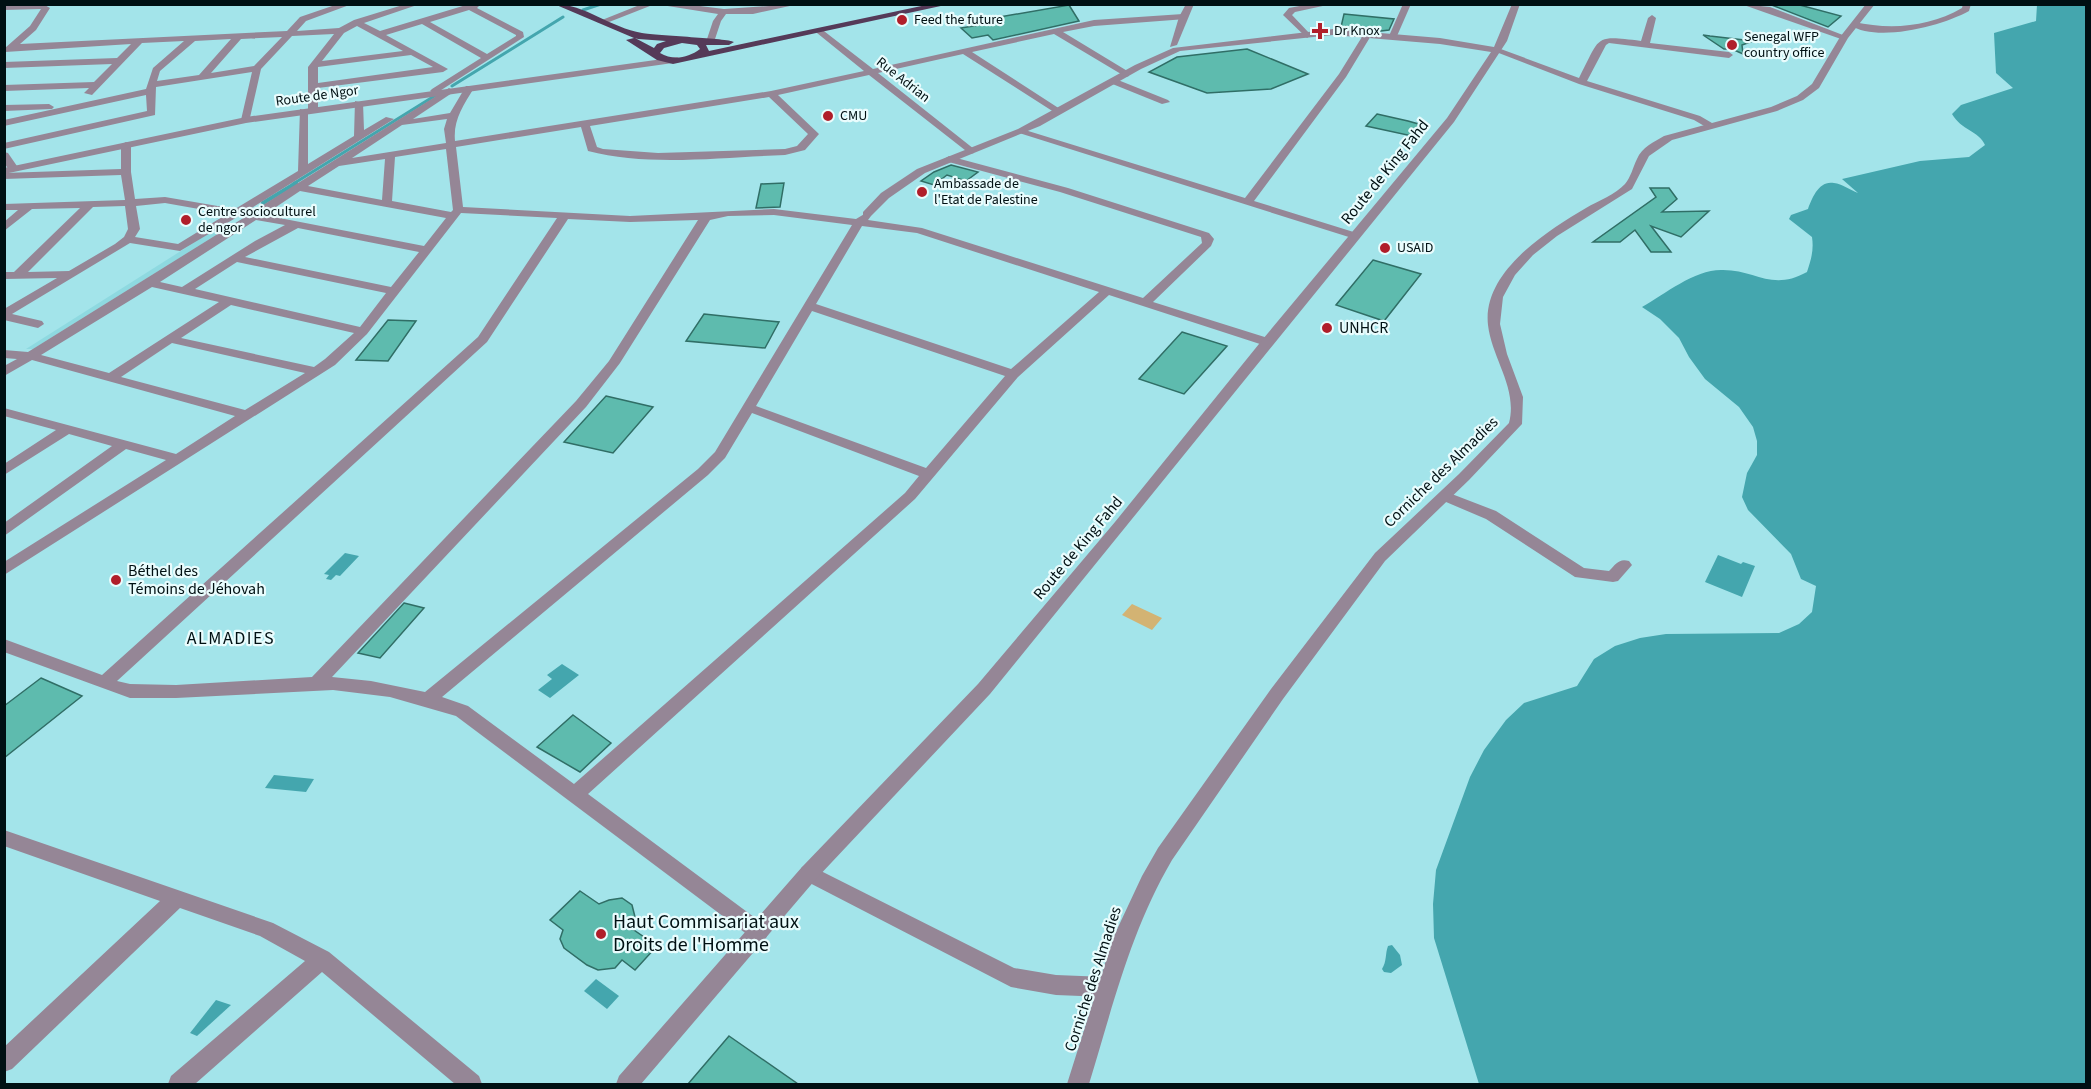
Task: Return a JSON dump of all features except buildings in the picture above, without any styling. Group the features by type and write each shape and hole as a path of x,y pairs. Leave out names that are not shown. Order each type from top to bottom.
{"highway":[{"path":"554,6 638,36 710,42 757,39 921,4"},
{"path":"554,6 655,53 663,59 677,60 946,4"},
{"path":"655,53 663,45 682,40"},
{"path":"695,57 705,50 704,46 697,42"}],"street":[{"path":"246,120 257,68 307,16 348,4"},
{"path":"303,171 308,110 313,86 312,71 315,65 341,31 357,22 416,4"},
{"path":"601,22 651,4"},
{"path":"659,4 724,12 764,10 795,4"},
{"path":"1175,47 1183,17 1190,4"},
{"path":"1307,34 1287,15 1292,10 1328,4"},
{"path":"1393,36 1407,4"},
{"name":"Route de King Fahd","path":"627,1084 809,873 984,689 1120,526 1267,342 1451,120 1495,50 1503,42 1516,4"},
{"path":"1745,4 1849,31 1928,25 1958,14 1966,9 1967,4"},
{"name":"Corniche des Almadies","path":"1078,1084 1123,934 1150,877 1277,694 1380,557 1515,424 1519,412 1518,395 1492,329 1493,311 1509,273 1526,254 1628,187 1641,156 1648,148 1668,138 1774,109 1800,98 1816,86 1849,31 1871,4"},
{"path":"4,8 41,5 46,8 33,28 8,50"},
{"path":"128,239 180,248 517,40 520,34 474,6 379,34"},
{"path":"710,42 710,36 724,12"},
{"path":"340,163 771,94 1111,21 1183,17"},
{"path":"1645,44 1652,18"},
{"path":"423,21 488,58"},
{"path":"357,22 458,77"},
{"path":"8,50 341,31"},
{"name":"Rue Adrian","path":"820,31 970,150"},
{"path":"1054,32 1126,74"},
{"path":"429,698 703,472 720,455 863,218 891,190 910,175 928,166 1022,132 1175,47 1198,47 1333,32 1393,36 1495,50 1582,82 1697,118 1709,126"},
{"path":"1248,202 1343,75 1368,34"},
{"path":"203,76 238,36"},
{"path":"4,146 150,114 156,69 193,38"},
{"path":"79,107 96,85 139,41"},
{"path":"1582,82 1604,41 1729,55"},
{"path":"964,51 1057,111"},
{"path":"315,65 412,52"},
{"path":"636,64 648,60 655,53"},
{"name":"Route de Ngor","path":"10,170 246,120 677,60"},
{"path":"4,65 119,62"},
{"path":"4,123 203,76 257,68"},
{"path":"313,86 443,69"},
{"path":"1113,81 1165,102"},
{"path":"4,88 96,85"},
{"path":"4,570 330,362 363,331 457,213 449,129 453,115 469,88"},
{"path":"4,372 150,283 449,91"},
{"path":"585,125 592,149 603,152 680,156 785,152 801,148 813,138 814,134 771,94"},
{"path":"358,103 359,137"},
{"path":"4,108 79,107"},
{"path":"398,124 453,115"},
{"path":"1022,132 1356,236"},
{"path":"6,313 128,239 134,230 126,172 126,145"},
{"path":"387,203 390,154"},
{"path":"4,156 10,170"},
{"path":"949,159 1064,190 1205,235 1208,239 1207,244 1144,304"},
{"path":"4,176 126,172"},
{"path":"300,188 457,213 630,219 774,212 863,218 918,230 1267,342"},
{"path":"4,207 165,200 428,250"},
{"path":"11,276 90,204"},
{"path":"4,228 29,206"},
{"path":"104,683 483,339 564,216"},
{"path":"316,683 581,404 614,363 706,217"},
{"path":"184,291 236,258 297,224"},
{"path":"236,258 393,291"},
{"path":"11,276 71,274"},
{"path":"150,283 363,331"},
{"path":"576,794 910,496 1013,374 1106,292"},
{"path":"110,378 229,301"},
{"path":"810,306 1013,374"},
{"path":"6,313 38,324"},
{"path":"170,339 315,371"},
{"path":"8,356 31,356 246,416"},
{"path":"750,408 927,474"},
{"path":"7,415 178,459"},
{"path":"4,471 67,429"},
{"path":"4,531 124,444"},
{"path":"1444,496 1491,515 1580,573 1613,577 1624,565"},
{"path":"4,645 104,683 140,691 316,683 387,690 429,698 462,711 759,932"},
{"path":"4,838 266,929 322,958 471,1084"},
{"path":"809,873 1011,977 1056,985 1106,987"},
{"path":"4,1062 177,898"},
{"path":"179,1084 322,958"}],"shaded area":[{"path":"2037,5 2086,5 2086,1084 1479,1084 1434,938 1433,904 1436,870 1470,777 1484,750 1506,720 1524,703 1577,686 1594,659 1615,646 1640,638 1666,634 1779,633 1799,624 1812,612 1816,586 1801,579 1791,554 1748,510 1742,497 1747,473 1757,455 1757,441 1753,427 1739,407 1705,379 1679,338 1660,319 1642,307 1690,278 1711,271 1733,271 1773,280 1794,278 1807,272 1812,255 1812,237 1789,219 1791,215 1808,209 1814,195 1824,184 1834,183 1858,193 1842,179 1920,161 1969,157 1985,145 1979,136 1960,124 1952,114 1961,105 2013,88 1996,73 1994,33 2036,21"},
{"path":"214,230 221,232 33,349 26,349"},
{"path":"345,553 359,556 340,576 336,575 331,580 326,579 329,575 324,574"},
{"path":"1718,555 1741,564 1743,562 1755,566 1742,597 1705,582"},
{"path":"1132,604 1162,618 1152,630 1122,615"},
{"path":"562,664 579,675 550,698 538,690 552,679 547,675"},
{"path":"274,775 314,779 306,792 265,788"},
{"path":"1392,945 1400,955 1402,965 1391,973 1384,972 1382,969 1387,949"},
{"path":"596,979 619,996 607,1009 584,991"},
{"path":"216,1000 231,1005 197,1036 190,1033"}],"waterway":[{"path":"583,10 601,4"},
{"path":"452,86 563,17"},
{"path":"293,184 436,95"},
{"path":"263,203 296,183"}],"place":[{"name":"Feed the future","path":"902,20"},
{"name":"Dr Knox","path":"1320,31"},
{"name":"Senegal WFP country office","path":"1732,45"},
{"name":"CMU","path":"828,116"},
{"name":"Ambassade de l'Etat de Palestine","path":"922,192"},
{"name":"Centre socioculturel de ngor","path":"186,220"},
{"name":"USAID","path":"1385,248"},
{"name":"UNHCR","path":"1327,328"},
{"name":"Béthel des Témoins de Jéhovah","path":"116,580"},
{"name":"Haut Commisariat aux Droits de l'Homme","path":"601,934"}],"district":[{"name":"ALMADIES","path":"231,638"}]}
